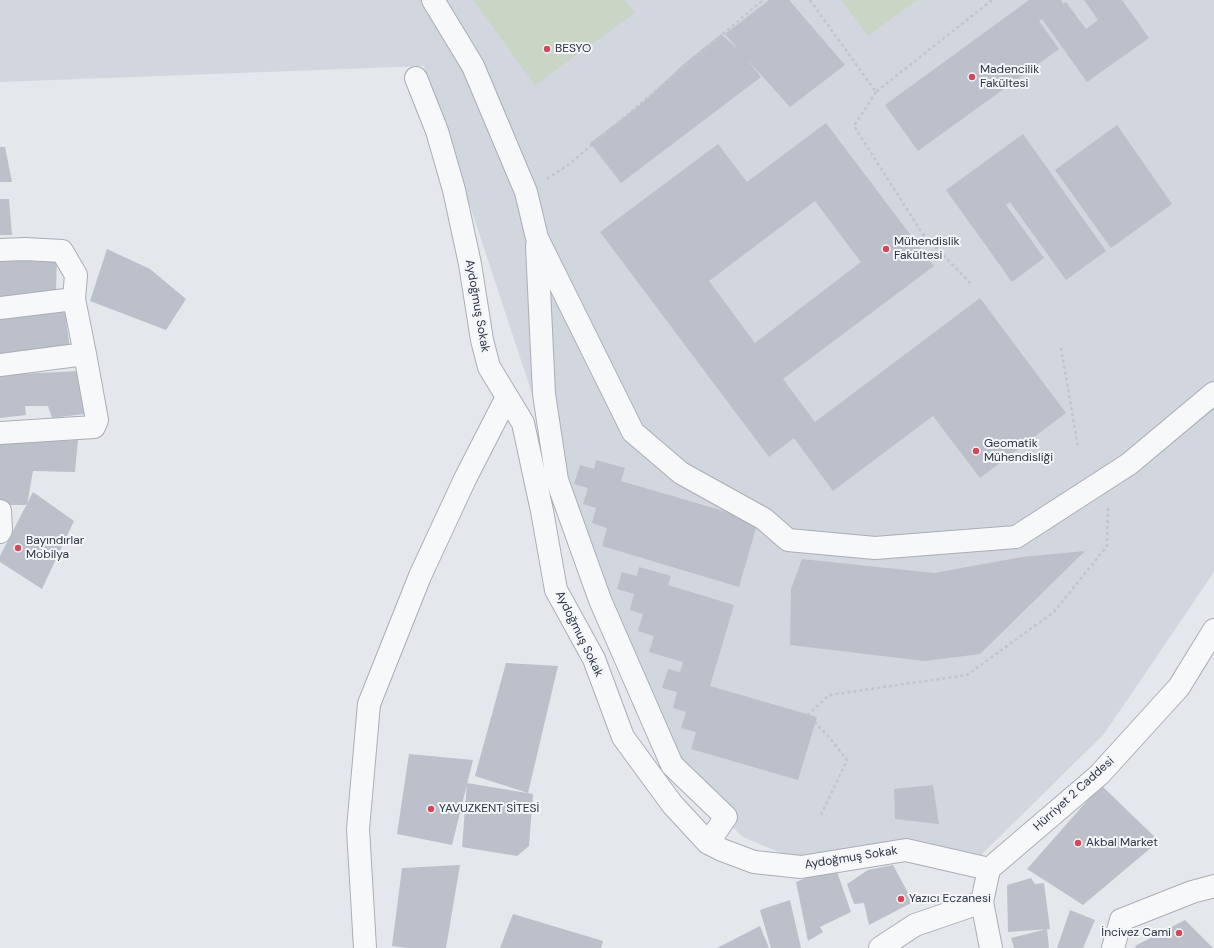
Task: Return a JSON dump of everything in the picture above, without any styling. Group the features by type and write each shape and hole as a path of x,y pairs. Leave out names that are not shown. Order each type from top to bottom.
{"street":[{"path":"433,0 473,66 526,192 537,238 544,394 557,480 600,600 672,765 726,817 708,843"},
{"name":"Aydoğmuş Sokak","path":"416,78 436,131 454,190 470,264 482,340 489,367 523,423 542,510 556,590 594,659 623,737 672,804 708,843 754,862 801,867 906,850 989,869"},
{"path":"537,238 633,432 681,473 764,519 788,540 875,548 1016,537 1129,464 1214,393"},
{"path":"0,250 24,249 62,251 76,275 74,299 86,354 97,420 94,427 0,433"},
{"path":"0,308 74,299"},
{"path":"0,365 86,354"},
{"path":"365,948 358,829 369,704 420,576 465,479 507,397"},
{"path":"0,512 0,532"},
{"name":"Hürriyet 2 Caddesi","path":"989,869 1099,775 1179,687 1214,630"},
{"path":"989,869 982,902 991,948"},
{"path":"1113,948 1121,920 1192,892 1214,886"},
{"path":"880,948 915,925 982,902"}],"path":[{"path":"526,192 568,166 763,0"},
{"path":"810,0 876,92"},
{"path":"972,284 922,233 854,126 876,92 992,0"},
{"path":"1061,348 1078,447"},
{"path":"822,815 847,760 829,737 808,715 829,695 967,674 1054,612 1107,546 1108,477"}],"shaded area":[{"path":"0,0 1214,0 1214,572 1104,734 979,857 800,861 743,837 669,766 600,600 424,66 0,82"}],"green space":[{"name":"BESYO","path":"473,0 625,0 635,13 535,85"},
{"path":"841,0 917,0 868,36"}],"building":[{"path":"769,0 789,0 845,65 790,107 746,58 761,77 621,183 590,143 640,105 685,63 721,34 739,50 725,34"},
{"name":"Madencilik Fakültesi","path":"1029,0 1061,0 1063,4 1066,2 1086,29 1098,20 1084,0 1122,0 1149,38 1087,82 1042,19 1039,21 1059,49 918,151 885,105"},
{"path":"826,123 934,266 783,379 815,422 980,298 1066,413 980,478 933,416 833,491 794,438 769,457 600,232 718,144 747,182","holes":["815,201 861,262 755,343 709,281"]},
{"path":"1117,125 1172,204 1111,248 1055,170"},
{"path":"1023,134 1106,251 1066,280 1010,202 1006,205 1044,258 1012,282 946,190"},
{"path":"0,147 5,147 12,182 0,182"},
{"path":"0,199 9,199 12,235 0,235"},
{"path":"107,249 150,269 186,299 166,330 90,301"},
{"path":"57,257 56,292 0,299 0,262"},
{"path":"64,306 70,348 0,356 0,315"},
{"path":"78,371 84,414 52,418 48,406 25,406 26,415 0,418 0,375"},
{"path":"78,440 75,472 33,471 27,505 0,505 0,443"},
{"path":"596,460 625,468 621,481 758,521 739,587 602,546 607,528 592,523 596,508 583,504 588,488 574,484 580,465 594,469"},
{"path":"33,492 74,521 42,589 0,562 0,556"},
{"path":"1085,551 980,654 925,661 790,645 791,589 802,559 934,573 1022,557"},
{"path":"639,567 671,576 668,585 734,605 710,686 817,717 798,780 691,749 696,732 681,728 686,712 673,708 677,692 662,688 668,669 680,672 683,662 649,652 654,636 638,631 643,614 630,610 634,594 617,589 622,572 637,576"},
{"path":"506,663 558,666 528,793 475,776"},
{"name":"YAVUZKENT SİTESİ","path":"409,754 473,760 452,845 397,834"},
{"path":"467,783 533,794 529,846 517,856 462,847"},
{"path":"933,785 939,824 895,819 894,789"},
{"path":"1101,785 1159,841 1083,905 1027,869"},
{"path":"460,865 446,948 407,948 392,946 402,868"},
{"path":"893,865 913,902 869,925 864,903 854,904 847,884 868,870"},
{"path":"835,866 851,912 820,927 823,932 808,941 796,882"},
{"path":"1031,878 1035,884 1044,883 1050,929 1008,932 1007,885"},
{"path":"790,900 801,948 771,948 760,910"},
{"path":"1070,910 1095,920 1083,948 1057,948"},
{"path":"513,914 603,941 601,948 500,948"},
{"name":"İncivez Cami","path":"1185,920 1213,948 1136,948 1135,946"},
{"path":"760,926 769,948 717,948"},
{"path":"1047,929 1049,948 1014,948 1011,938"}],"place":[{"name":"BESYO","path":"547,49"},
{"name":"Madencilik Fakültesi","path":"972,77"},
{"name":"Mühendislik Fakültesi","path":"886,249"},
{"name":"Geomatik Mühendisliği","path":"976,451"},
{"name":"Bayındırlar Mobilya","path":"18,548"},
{"name":"YAVUZKENT SİTESİ","path":"431,809"},
{"name":"Akbal Market","path":"1078,843"},
{"name":"Yazıcı Eczanesi","path":"901,899"},
{"name":"İncivez Cami","path":"1179,933"}]}
